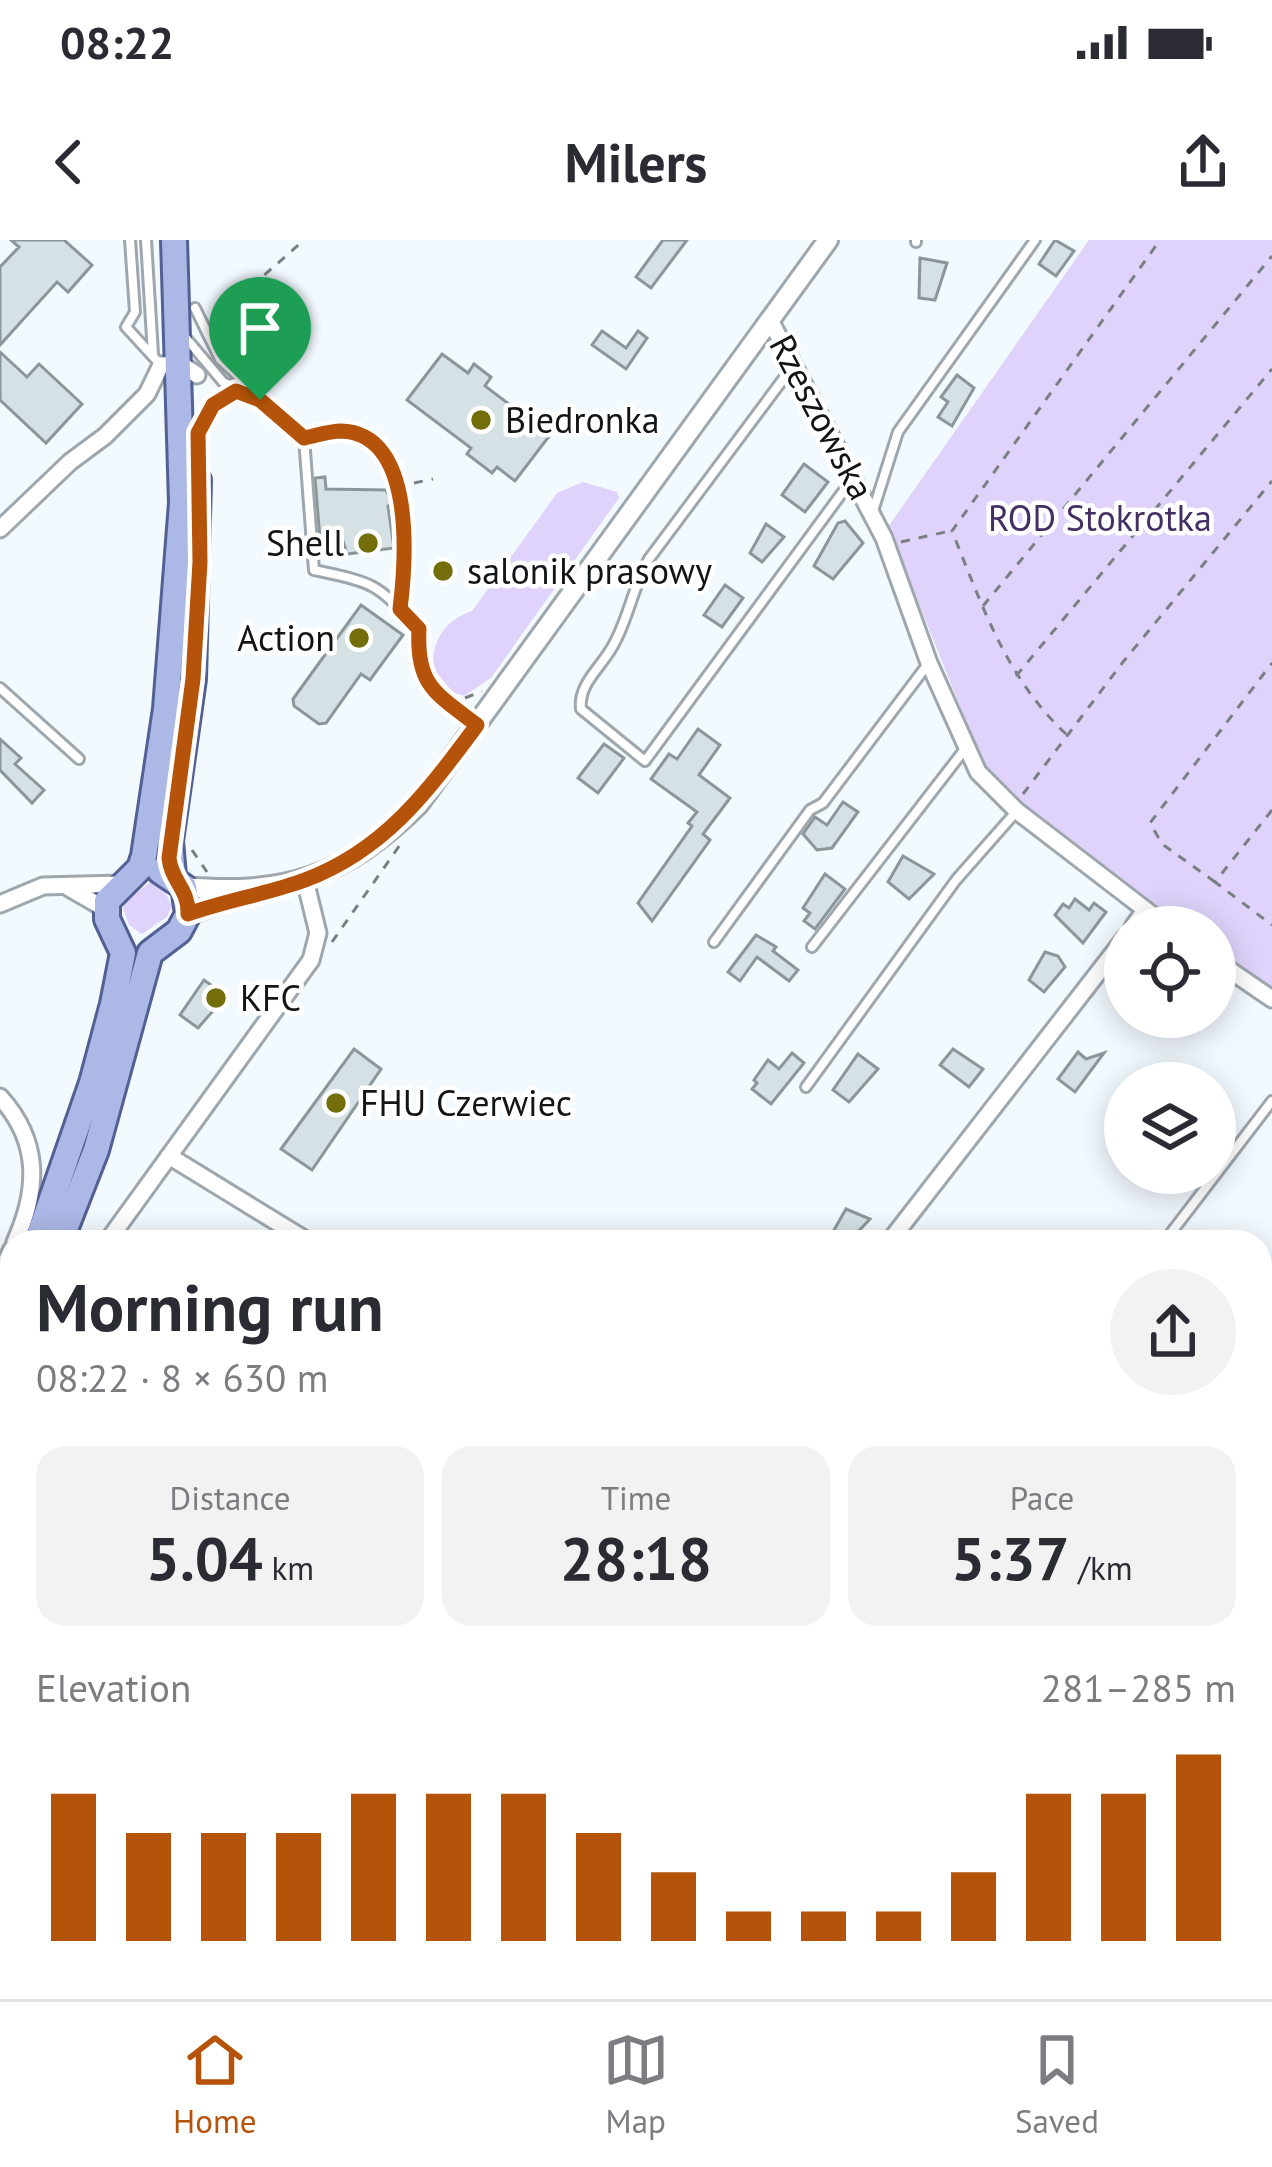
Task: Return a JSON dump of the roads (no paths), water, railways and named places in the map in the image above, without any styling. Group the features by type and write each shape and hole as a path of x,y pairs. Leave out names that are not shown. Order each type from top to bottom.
{"main road":[{"path":"41,1230 103,1043 123,953 106,910 107,901 130,876 159,770 183,487 174,240"},
{"path":"117,934 138,945 154,946 178,931 188,914 170,842 197,626 198,433 177,362 195,308 189,240"},
{"path":"130,876 179,882"},
{"path":"64,1230 96,1150 154,946"}],"street":[{"name":"Rzeszowska","path":"829,240 770,320 872,512"},
{"path":"188,914 304,880 359,854 418,805 770,320"},
{"path":"0,529 177,362"},
{"path":"872,512 892,544 929,663 978,772 1140,906"},
{"path":"3,898 43,886 69,888 130,876"},
{"path":"116,1230 318,946 304,880"},
{"path":"179,882 253,892"},
{"path":"69,888 106,910"},
{"path":"898,1230 1104,965"},
{"path":"1236,974 1272,999"},
{"path":"0,1097 16,1115 31,1145 32,1192 19,1230"},
{"path":"169,1156 287,1230"}],"lane":[{"path":"130,240 135,313 126,327 177,362 210,371 236,391 260,400"},
{"path":"146,240 177,362"},
{"name":"Rzeszowska","path":"872,512 898,432 1035,240"},
{"path":"195,308 220,359 304,438 314,570 365,581 386,592 419,629 417,666 433,691 477,725"},
{"path":"793,366 649,560 632,590 614,646 580,698 581,709 645,761 854,477"},
{"path":"198,433 213,405 236,391"},
{"path":"304,438 344,431 368,441 400,486 406,564 400,609"},
{"path":"714,942 810,811 823,803 929,663"},
{"path":"0,688 79,760"},
{"path":"812,947 965,749"},
{"path":"806,1087 1016,805"},
{"path":"1173,1230 1272,1101"}],"place":[{"name":"Biedronka","path":"481,420"},
{"name":"Shell","path":"368,543"},
{"name":"salonik prasowy","path":"443,571"},
{"name":"Action","path":"359,638"},
{"name":"KFC","path":"216,998"},
{"name":"FHU Czerwiec","path":"336,1103"}],"park label":[{"name":"ROD Stokrotka","path":"1100,518"}]}
